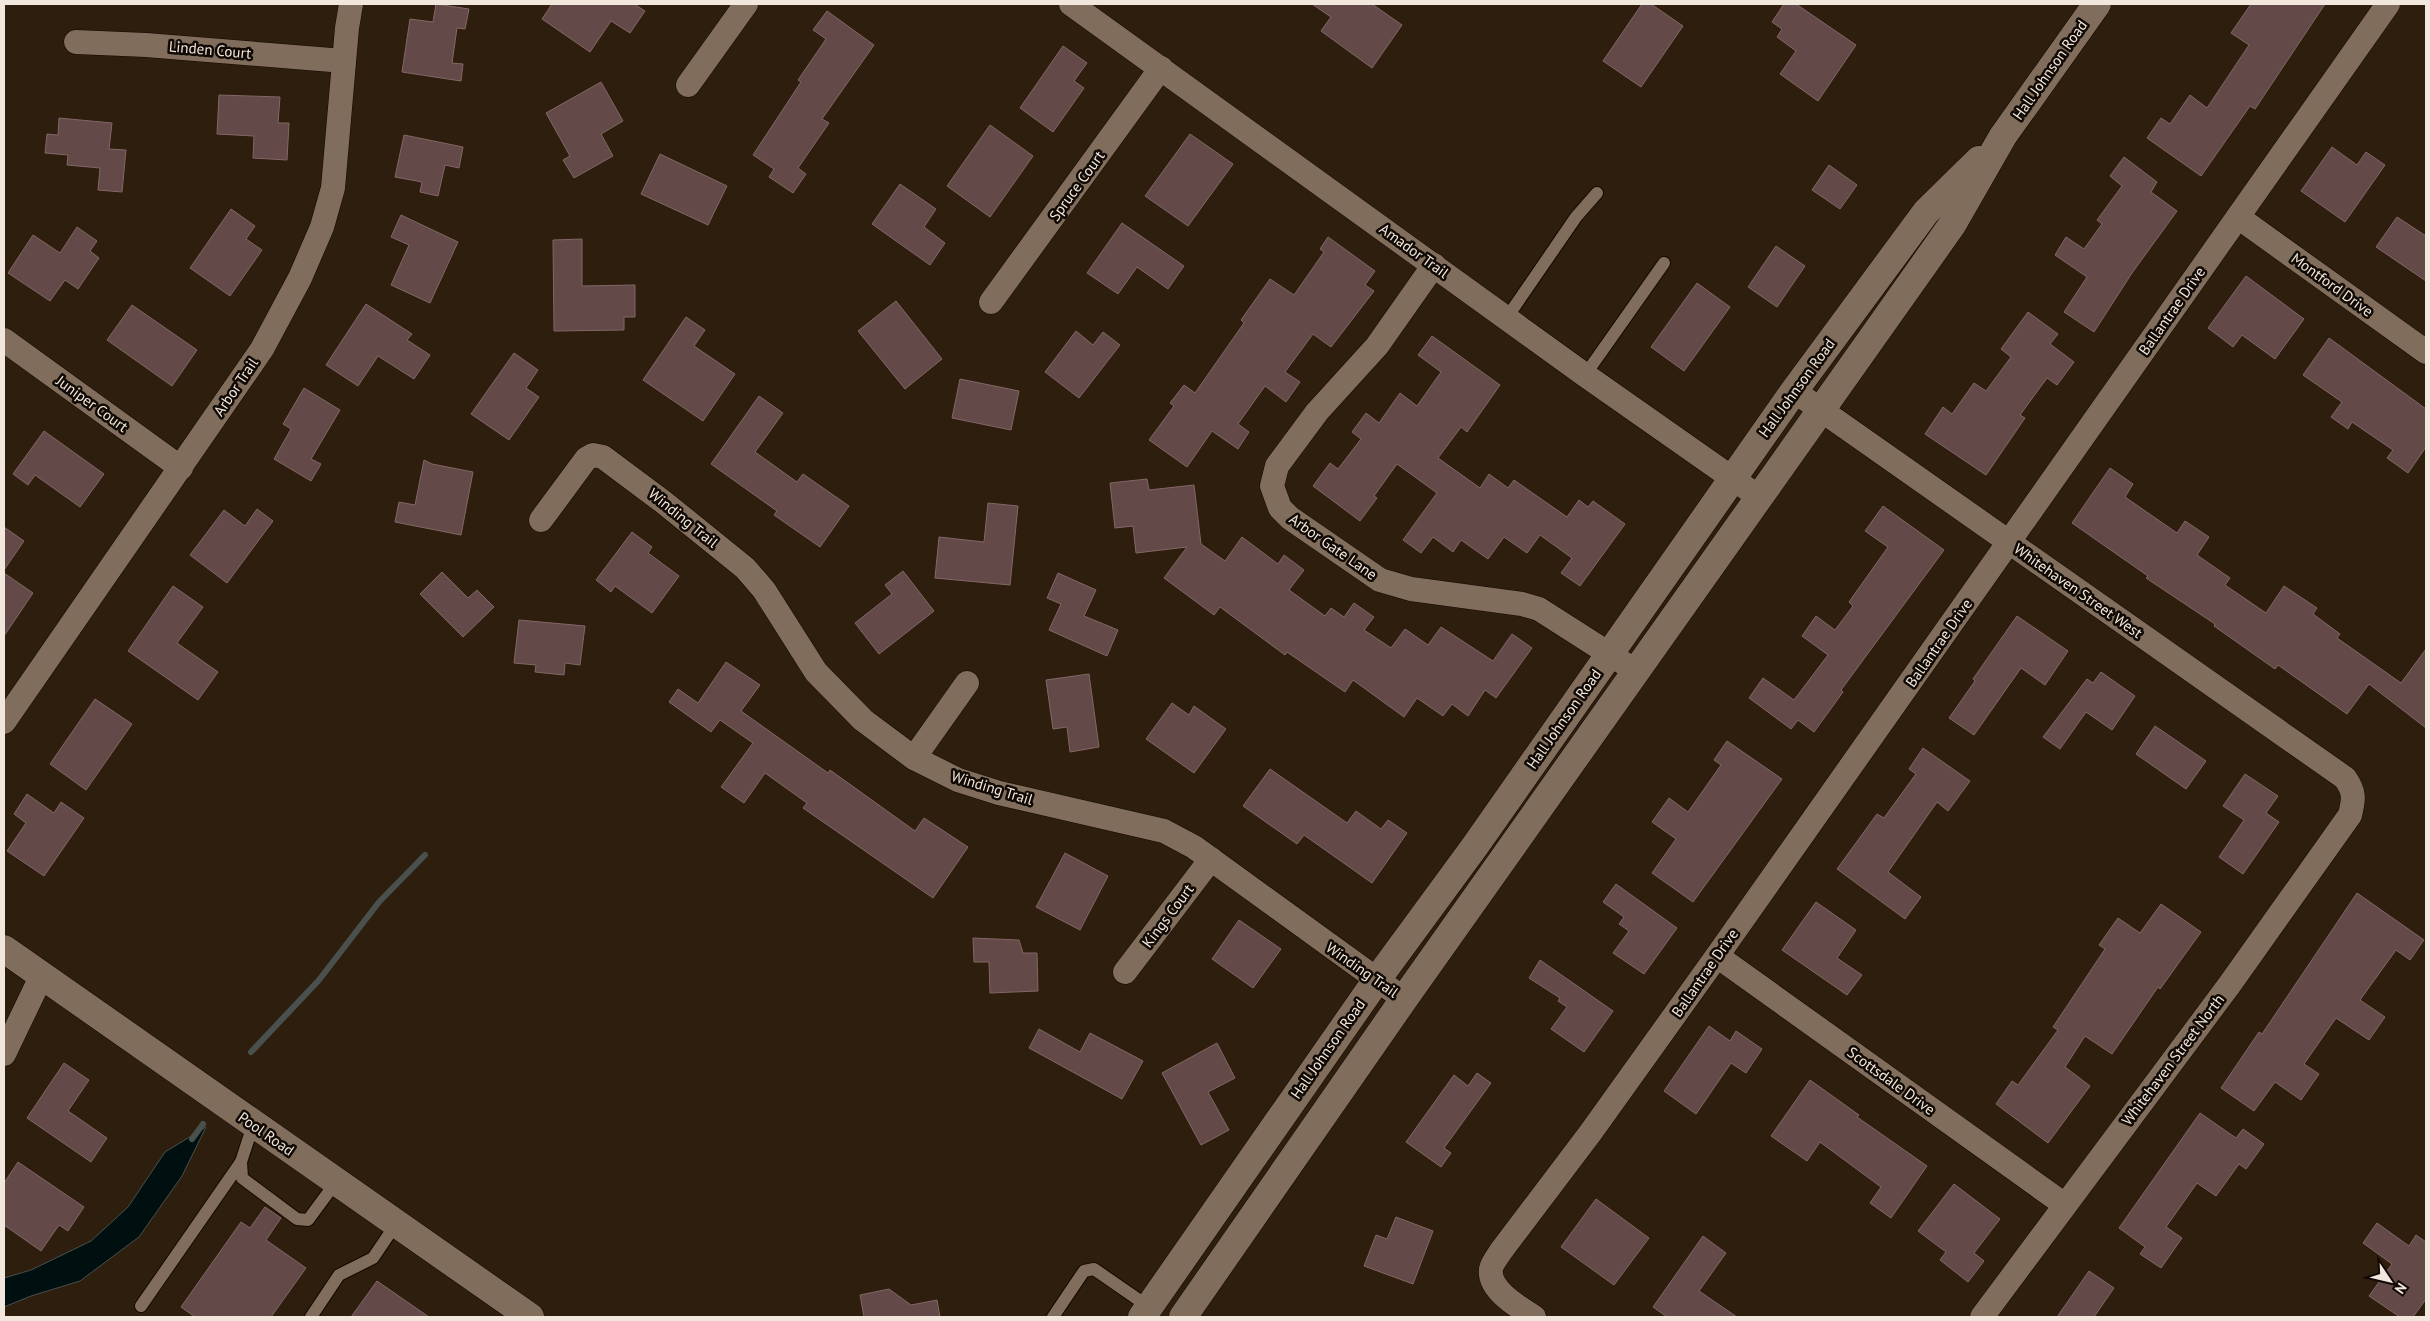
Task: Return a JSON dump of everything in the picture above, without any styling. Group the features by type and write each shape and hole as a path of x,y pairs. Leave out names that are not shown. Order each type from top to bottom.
{"main road":[{"name":"Hall Johnson Road","path":"1184,1317 1404,1000 1952,225 2003,136 2097,4"},
{"name":"Hall Johnson Road","path":"1146,1312 1376,981 1475,846 1794,391 1926,212 2003,136"},
{"name":"Pool Road","path":"4,949 41,977 530,1317"}],"street":[{"name":"Arbor Trail","path":"5,717 181,468 262,349 300,278 322,227 333,188 351,4"},
{"path":"688,84 746,4"},
{"name":"Amador Trail","path":"1071,4 1585,375 1732,480 1759,497"},
{"name":"Ballantrae Drive","path":"1534,1317 1498,1289 1493,1280 1491,1268 1501,1251 1591,1132 1717,956 2388,4"},
{"name":"Linden Court","path":"76,42 146,45 344,61"},
{"name":"Spruce Court","path":"991,302 1161,68"},
{"name":"Montford Drive","path":"2238,217 2426,352"},
{"name":"Arbor Gate Lane","path":"1434,266 1377,346 1317,412 1277,466 1272,486 1280,508 1290,518 1380,580 1411,590 1522,604 1539,609 1636,671"},
{"name":"Juniper Court","path":"4,340 181,468"},
{"name":"Whitehaven Street West","path":"1794,391 2346,778 2353,789 2354,797"},
{"name":"Winding Trail","path":"541,520 586,459 593,455 603,457 662,500 745,568 764,590 816,672 863,720 914,758 958,780 998,793 1164,831 1211,859 1404,1000"},
{"path":"914,758 967,683"},
{"name":"Whitehaven Street North","path":"1982,1317 2230,984 2350,815 2354,797"},
{"name":"Kings Court","path":"1125,972 1211,859"},
{"name":"Scottsdale Drive","path":"1717,956 2065,1205"},
{"path":"4,1054 41,977"}],"lane":[{"path":"1506,318 1576,218 1597,193"},
{"path":"1585,375 1664,263"},
{"path":"141,1306 241,1162 253,1124"},
{"path":"241,1162 242,1178 297,1219 308,1220 336,1182"},
{"path":"311,1317 339,1275 373,1258 396,1224"},
{"path":"1053,1317 1084,1270 1094,1269 1146,1312"}],"shaded area":[{"path":"206,1127 182,1176 139,1237 80,1281 31,1296 4,1307 4,1278 31,1270 91,1241 128,1207 165,1152"}],"building":[{"path":"436,4 469,9 465,29 457,28 452,63 463,64 461,81 402,72 410,19 433,22"},
{"path":"552,4 634,4 645,11 630,33 611,21 590,52 542,19"},
{"path":"1312,4 1372,4 1402,25 1372,68 1321,31 1331,17"},
{"path":"1642,4 1651,4 1683,26 1641,87 1603,61"},
{"path":"1784,4 1796,4 1856,45 1818,101 1780,74 1796,51 1777,37 1782,29 1772,22"},
{"path":"2251,4 2325,4 2255,109 2250,106 2201,176 2147,138 2161,118 2170,124 2190,95 2207,108 2249,45 2231,33"},
{"path":"827,11 874,45 822,119 829,123 798,168 806,174 793,193 769,177 774,169 753,155 801,82 798,80 826,39 813,30"},
{"path":"1063,46 1087,63 1074,81 1084,88 1053,132 1020,108"},
{"path":"601,82 623,121 601,134 613,156 574,178 563,160 570,156 546,113"},
{"path":"219,95 280,97 278,123 289,123 287,160 253,158 254,136 217,134"},
{"path":"59,118 112,123 109,149 126,150 122,192 98,190 100,168 67,165 68,155 45,153 47,134 58,135"},
{"path":"990,125 1033,156 990,217 947,186"},
{"path":"1190,134 1233,164 1188,226 1145,196"},
{"path":"404,135 463,147 459,168 445,165 438,196 420,192 422,182 395,177"},
{"path":"2332,147 2357,165 2366,152 2385,165 2345,222 2301,191"},
{"path":"660,154 727,186 708,225 641,194"},
{"path":"2124,157 2157,182 2151,192 2177,211 2132,273 2094,332 2064,312 2087,277 2055,255 2066,237 2084,249 2102,224 2097,220 2122,186 2110,176"},
{"path":"1829,165 1857,185 1840,209 1812,190"},
{"path":"900,184 936,209 924,227 945,243 930,265 872,224"},
{"path":"231,209 255,226 246,239 262,250 230,296 190,268"},
{"path":"401,215 458,242 430,303 391,285 409,245 391,237"},
{"path":"2397,217 2426,236 2426,281 2376,247"},
{"path":"1122,223 1184,266 1168,289 1137,267 1118,294 1087,273"},
{"path":"77,227 97,241 90,251 99,258 78,289 65,280 50,301 8,273 33,235 60,253"},
{"path":"1328,237 1375,271 1365,285 1374,291 1331,347 1313,334 1285,372 1300,382 1286,402 1265,386 1238,424 1249,432 1238,449 1212,431 1187,467 1149,440 1174,406 1170,403 1184,385 1195,393 1244,323 1241,320 1270,279 1294,295 1324,252 1320,249"},
{"path":"582,239 582,286 635,285 635,317 624,317 624,330 554,331 553,240"},
{"path":"1776,246 1805,266 1777,307 1748,287"},
{"path":"2246,276 2304,319 2275,359 2242,335 2233,347 2208,328"},
{"path":"1697,283 1730,307 1684,371 1651,347"},
{"path":"896,301 942,359 905,389 858,331"},
{"path":"366,304 412,334 407,340 430,355 414,379 378,356 358,386 326,365"},
{"path":"132,305 197,350 172,386 107,340"},
{"path":"2028,312 2058,334 2050,344 2074,362 2057,385 2047,378 2020,415 2025,418 1986,475 1925,434 1943,407 1952,414 1974,383 1986,391 2011,357 2001,349"},
{"path":"686,317 705,330 694,346 735,374 703,421 643,380"},
{"path":"1076,331 1093,345 1103,332 1120,345 1079,398 1045,372"},
{"path":"1432,336 1500,385 1467,432 1461,427 1438,458 1480,488 1489,474 1508,488 1514,480 1567,517 1579,500 1588,507 1593,501 1625,524 1580,586 1561,573 1572,558 1540,535 1527,553 1504,537 1488,559 1461,540 1453,552 1433,537 1421,553 1403,540 1437,493 1397,464 1374,496 1377,498 1360,521 1313,486 1330,463 1338,469 1361,439 1352,432 1366,413 1379,423 1400,393 1417,406 1441,372 1418,355"},
{"path":"2329,338 2426,409 2426,447 2408,473 2387,458 2393,450 2352,422 2348,429 2331,417 2342,402 2303,375"},
{"path":"514,353 538,370 526,388 539,397 509,440 471,414"},
{"path":"960,379 1019,391 1011,430 952,418"},
{"path":"304,388 340,410 311,459 321,464 311,481 274,459 291,429 283,424"},
{"path":"759,396 783,413 755,452 797,482 803,474 849,506 820,547 774,515 777,511 711,464"},
{"path":"44,431 104,474 80,507 35,475 28,485 13,474"},
{"path":"424,460 432,464 473,472 461,535 395,522 399,502 415,505"},
{"path":"2110,468 2133,484 2125,497 2177,533 2185,521 2209,537 2197,555 2230,578 2225,585 2266,613 2284,586 2317,608 2313,614 2340,634 2337,638 2401,683 2426,649 2426,728 2369,684 2347,714 2278,665 2275,669 2072,523"},
{"path":"1147,479 1149,490 1194,485 1201,544 1225,561 1242,537 1278,564 1284,555 1304,570 1289,590 1325,616 1331,608 1344,617 1354,603 1374,617 1364,630 1391,648 1405,629 1428,645 1441,627 1493,661 1512,634 1532,648 1496,698 1485,690 1468,716 1452,704 1443,716 1417,698 1404,717 1353,680 1345,692 1287,652 1285,655 1220,607 1214,615 1164,578 1187,547 1136,553 1133,526 1115,528 1110,483"},
{"path":"988,503 1018,506 1010,585 935,578 939,537 984,542"},
{"path":"1883,506 1944,550 1841,690 1843,692 1814,732 1798,720 1791,729 1749,698 1763,678 1794,700 1828,655 1802,636 1816,616 1835,630 1853,606 1849,602 1888,547 1865,531"},
{"path":"257,509 273,521 227,583 190,555 224,510 245,526"},
{"path":"4,527 24,541 4,570"},
{"path":"632,532 652,547 648,553 679,576 652,613 615,586 611,592 596,580"},
{"path":"903,571 934,611 879,654 855,623 892,594 885,585"},
{"path":"442,572 468,598 477,590 494,607 463,637 420,594"},
{"path":"4,573 33,593 4,636"},
{"path":"1058,573 1096,590 1084,616 1118,630 1107,656 1049,630 1061,604 1047,598"},
{"path":"173,586 203,607 177,643 218,672 198,700 128,651"},
{"path":"2017,616 2068,651 2045,685 2021,668 1974,735 1949,718 1975,681 1973,679"},
{"path":"519,620 585,626 580,665 565,663 564,675 535,672 536,665 514,663"},
{"path":"726,662 760,685 741,711 828,773 830,770 915,831 924,818 968,847 933,898 803,808 807,803 765,773 744,803 721,787 753,743 720,720 711,732 669,702 678,689 698,703"},
{"path":"2101,672 2135,696 2112,730 2086,712 2060,749 2043,737 2087,679 2093,683"},
{"path":"1089,674 1099,747 1070,752 1067,727 1053,729 1046,680"},
{"path":"95,699 132,724 86,790 50,764"},
{"path":"1172,703 1189,715 1194,706 1226,729 1194,773 1146,739"},
{"path":"2155,726 2206,761 2186,789 2136,754"},
{"path":"1727,741 1782,779 1693,902 1652,873 1676,839 1652,822 1669,798 1688,812 1721,765 1714,760"},
{"path":"1923,748 1970,781 1948,811 1937,802 1888,872 1921,897 1905,919 1837,869 1877,814 1884,818 1916,774 1909,769"},
{"path":"1270,769 1347,823 1356,811 1381,829 1388,820 1407,833 1372,883 1304,835 1297,844 1243,806"},
{"path":"2245,774 2278,796 2266,813 2279,822 2243,874 2219,857 2244,820 2223,806"},
{"path":"27,794 54,813 61,802 84,818 44,876 7,851 26,823 14,814"},
{"path":"1065,853 1108,876 1080,930 1036,907"},
{"path":"1616,884 1677,928 1644,974 1613,953 1629,931 1619,924 1624,917 1603,902"},
{"path":"2357,893 2424,940 2410,960 2396,950 2360,1000 2385,1017 2369,1040 2336,1018 2304,1064 2319,1074 2301,1100 2275,1082 2254,1111 2221,1088 2259,1032 2262,1034"},
{"path":"1816,902 1856,930 1837,958 1862,975 1847,995 1782,950"},
{"path":"2161,904 2201,932 2160,989 2158,987 2112,1054 2085,1036 2065,1067 2090,1086 2048,1143 1996,1104 2012,1081 2018,1085 2058,1030 2053,1027 2105,949 2099,945 2118,918 2140,933"},
{"path":"1239,920 1281,949 1253,988 1212,959"},
{"path":"973,938 1019,940 1023,953 1037,953 1038,991 990,993 989,962 974,962"},
{"path":"1540,960 1613,1011 1584,1052 1551,1029 1567,1007 1558,1001 1560,998 1529,978"},
{"path":"1709,1026 1730,1041 1736,1031 1762,1049 1746,1073 1731,1063 1696,1114 1664,1091"},
{"path":"1039,1029 1080,1052 1090,1033 1143,1061 1122,1099 1029,1048"},
{"path":"1217,1043 1235,1078 1208,1092 1229,1130 1201,1145 1162,1073"},
{"path":"64,1063 89,1080 68,1111 107,1138 91,1162 27,1118"},
{"path":"1477,1073 1491,1083 1444,1148 1451,1153 1441,1167 1406,1142 1454,1075 1468,1086"},
{"path":"1810,1080 1859,1115 1857,1117 1927,1166 1891,1218 1870,1203 1881,1187 1820,1142 1807,1161 1771,1136"},
{"path":"2200,1113 2236,1138 2243,1129 2264,1144 2246,1169 2239,1164 2216,1196 2197,1183 2166,1227 2182,1238 2161,1268 2140,1254 2145,1247 2119,1228"},
{"path":"18,1162 84,1207 68,1231 59,1225 41,1251 4,1225 4,1183"},
{"path":"1954,1184 2000,1219 1974,1253 1984,1261 1968,1282 1940,1260 1946,1252 1918,1231"},
{"path":"1596,1199 1649,1238 1614,1285 1561,1247"},
{"path":"265,1207 281,1218 266,1240 306,1268 271,1317 195,1317 181,1307 241,1222 250,1228"},
{"path":"1396,1217 1433,1231 1413,1284 1364,1266 1376,1235 1387,1239"},
{"path":"2377,1223 2409,1246 2416,1235 2426,1242 2426,1299 2413,1317 2400,1317 2369,1296 2392,1264 2363,1243"},
{"path":"1703,1236 1726,1253 1699,1291 1737,1317 1667,1317 1653,1307"},
{"path":"2089,1271 2114,1288 2094,1317 2057,1317"},
{"path":"377,1281 429,1317 351,1317"},
{"path":"889,1289 911,1305 937,1300 940,1317 864,1317 860,1295"}],"waterway":[{"path":"251,1052 319,980 379,902 425,855"},
{"path":"192,1139 203,1124"}]}
